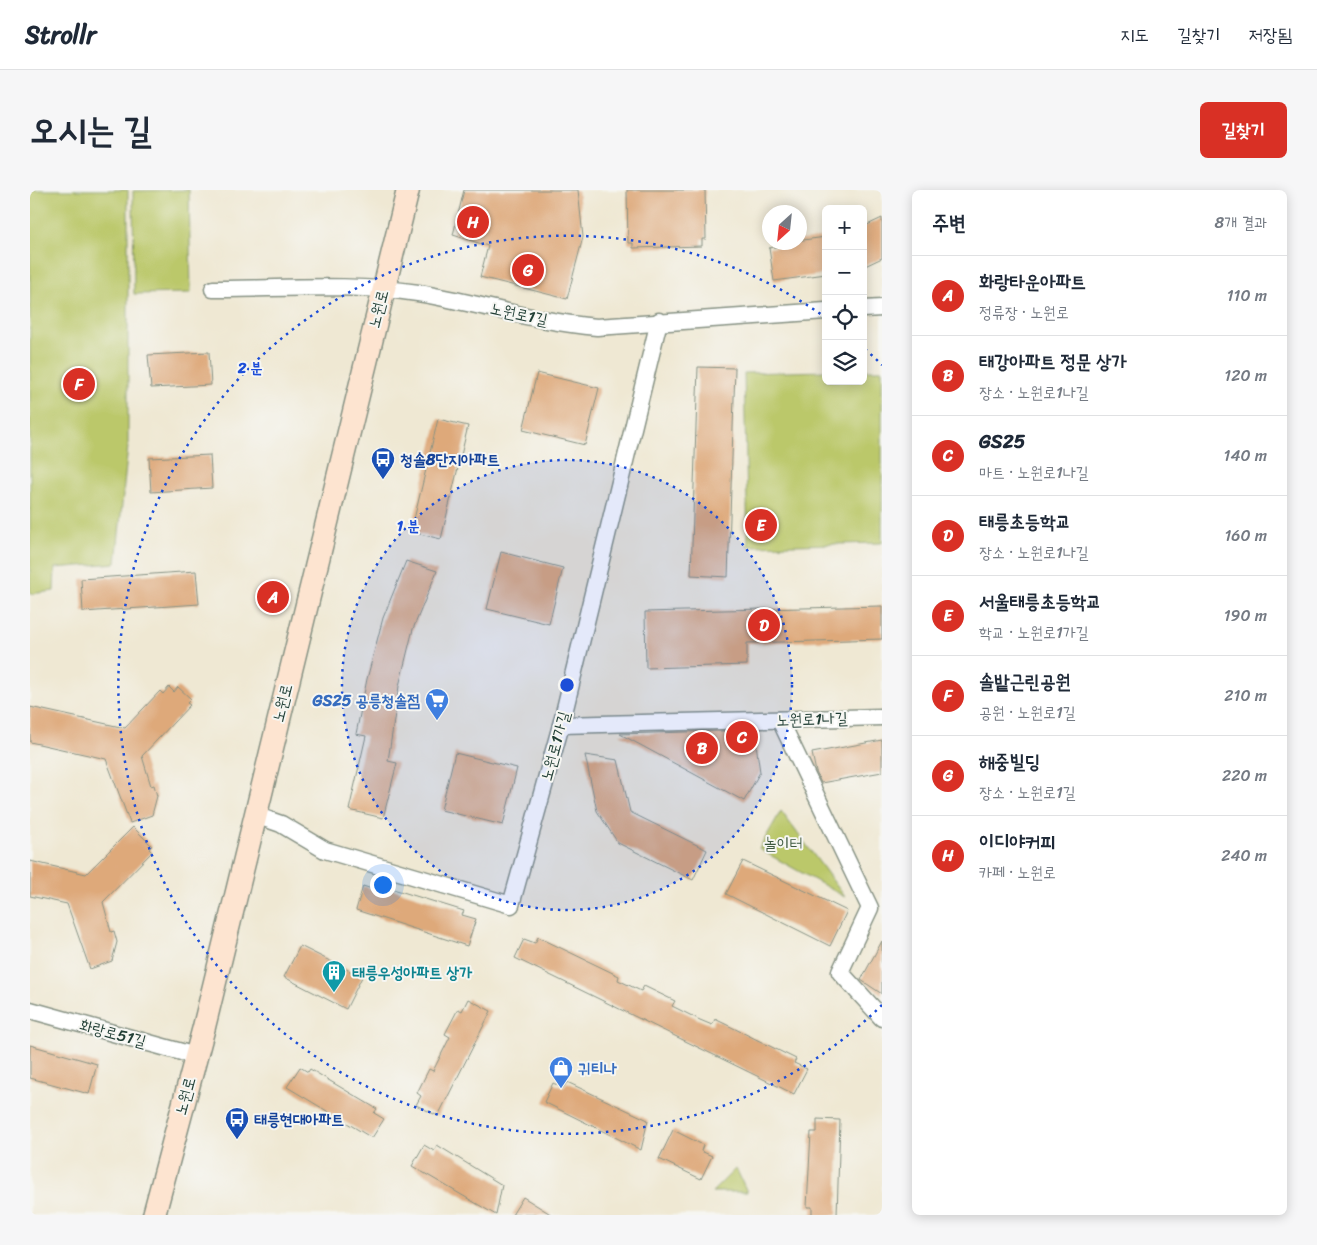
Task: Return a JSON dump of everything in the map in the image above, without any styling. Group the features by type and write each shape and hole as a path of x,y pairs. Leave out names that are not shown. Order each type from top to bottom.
{"main road":[{"name":"노원로","path":"154,1215 196,1056 408,190"}],"street":[{"name":"노원로1길","path":"213,290 383,290 418,294 568,325 623,327 660,321 822,311"},
{"path":"867,309 882,308"},
{"name":"노원로1가길","path":"255,814 282,824 314,845 339,855 511,905 561,725 660,321"},
{"name":"노원로1나길","path":"561,725 882,717"},
{"path":"780,720 870,908 840,972 882,1018"},
{"name":"화랑로51길","path":"30,1010 196,1056"}],"green space":[{"path":"30,190 128,190 128,446 116,563 55,568 54,591 30,594"},
{"path":"189,190 191,293 134,294 133,191"},
{"path":"867,370 882,370 882,543 748,546 744,373 822,371 822,385 867,385"},
{"name":"놀이터","path":"781,811 845,897 759,849"},
{"path":"736,1168 747,1192 712,1192"}],"building":[{"path":"464,190 578,190 583,237 567,299 480,277 488,246 453,235"},
{"path":"627,190 705,190 706,239 702,239 702,246 633,248 633,243 628,243"},
{"path":"882,218 882,258 867,265 867,250 867,225"},
{"path":"822,238 822,275 774,281 769,250 807,250 807,240"},
{"path":"209,352 211,385 151,388 148,355"},
{"path":"698,367 735,368 728,577 691,575"},
{"path":"537,373 599,388 585,445 523,430"},
{"path":"438,419 468,426 441,539 411,532"},
{"path":"210,455 212,488 151,492 149,458"},
{"path":"501,552 563,568 549,624 487,609"},
{"path":"406,561 437,571 413,629 399,686 388,761 397,763 383,818 349,810 366,736 356,734 367,679 383,618"},
{"path":"196,571 199,604 83,612 81,579"},
{"path":"882,606 882,639 747,643 747,665 646,668 645,612"},
{"path":"169,687 174,692 178,687 191,699 187,703 190,705 142,756 151,786 154,785 157,796 152,815 130,823 106,759 30,742 30,707 125,728 160,691 163,694"},
{"path":"754,730 760,772 744,801 620,734"},
{"path":"882,740 882,772 821,783 816,772 812,753"},
{"path":"455,753 517,768 503,825 441,810"},
{"path":"585,755 618,760 630,812 707,850 693,880 618,843 597,811"},
{"path":"133,827 152,846 149,849 152,852 103,902 111,932 114,931 117,942 112,961 90,969 67,904 30,896 30,861 86,874"},
{"path":"743,861 847,911 830,946 726,894"},
{"path":"377,884 464,911 462,915 476,919 467,946 356,910 363,886 375,890"},
{"path":"538,937 619,976 618,980 641,991 644,986 675,1001 672,1006 700,1020 712,1025 715,1019 796,1059 794,1063 807,1069 794,1094 515,958 524,939 535,943"},
{"path":"882,941 882,994 861,980"},
{"name":"태릉우성아파트 상가","path":"300,946 362,977 346,1009 284,977"},
{"path":"468,999 491,1011 438,1116 416,1105 421,1096 417,1093 429,1069 433,1071 450,1037 445,1034 458,1009 462,1011"},
{"path":"30,1045 97,1064 89,1094 30,1078"},
{"path":"300,1067 308,1072 310,1069 377,1109 374,1113 384,1119 372,1138 287,1087"},
{"path":"567,1082 648,1120 641,1150 544,1102 553,1083 563,1088"},
{"path":"817,1119 840,1120 837,1215 812,1215 812,1207 807,1207 811,1132 817,1132"},
{"path":"673,1130 703,1145 701,1151 712,1156 701,1179 659,1159"},
{"path":"424,1145 434,1151 437,1145 502,1185 496,1215 412,1166"},
{"path":"523,1197 552,1215 512,1215"}],"place":[{"name":"이디야커피","path":"473,222"},
{"name":"해중빌딩","path":"528,270"},
{"name":"솔밭근린공원","path":"79,384"},
{"name":"청솔8단지아파트","path":"383,480"},
{"name":"서울태릉초등학교","path":"761,525"},
{"name":"화랑타운아파트","path":"273,597"},
{"name":"태릉초등학교","path":"764,625"},
{"name":"GS25 공릉청솔점","path":"437,721"},
{"name":"GS25","path":"742,737"},
{"name":"태강아파트 정문 상가","path":"702,748"},
{"name":"태릉우성아파트 상가","path":"334,993"},
{"name":"귀티나","path":"561,1089"},
{"name":"태릉현대아파트","path":"237,1140"}]}
